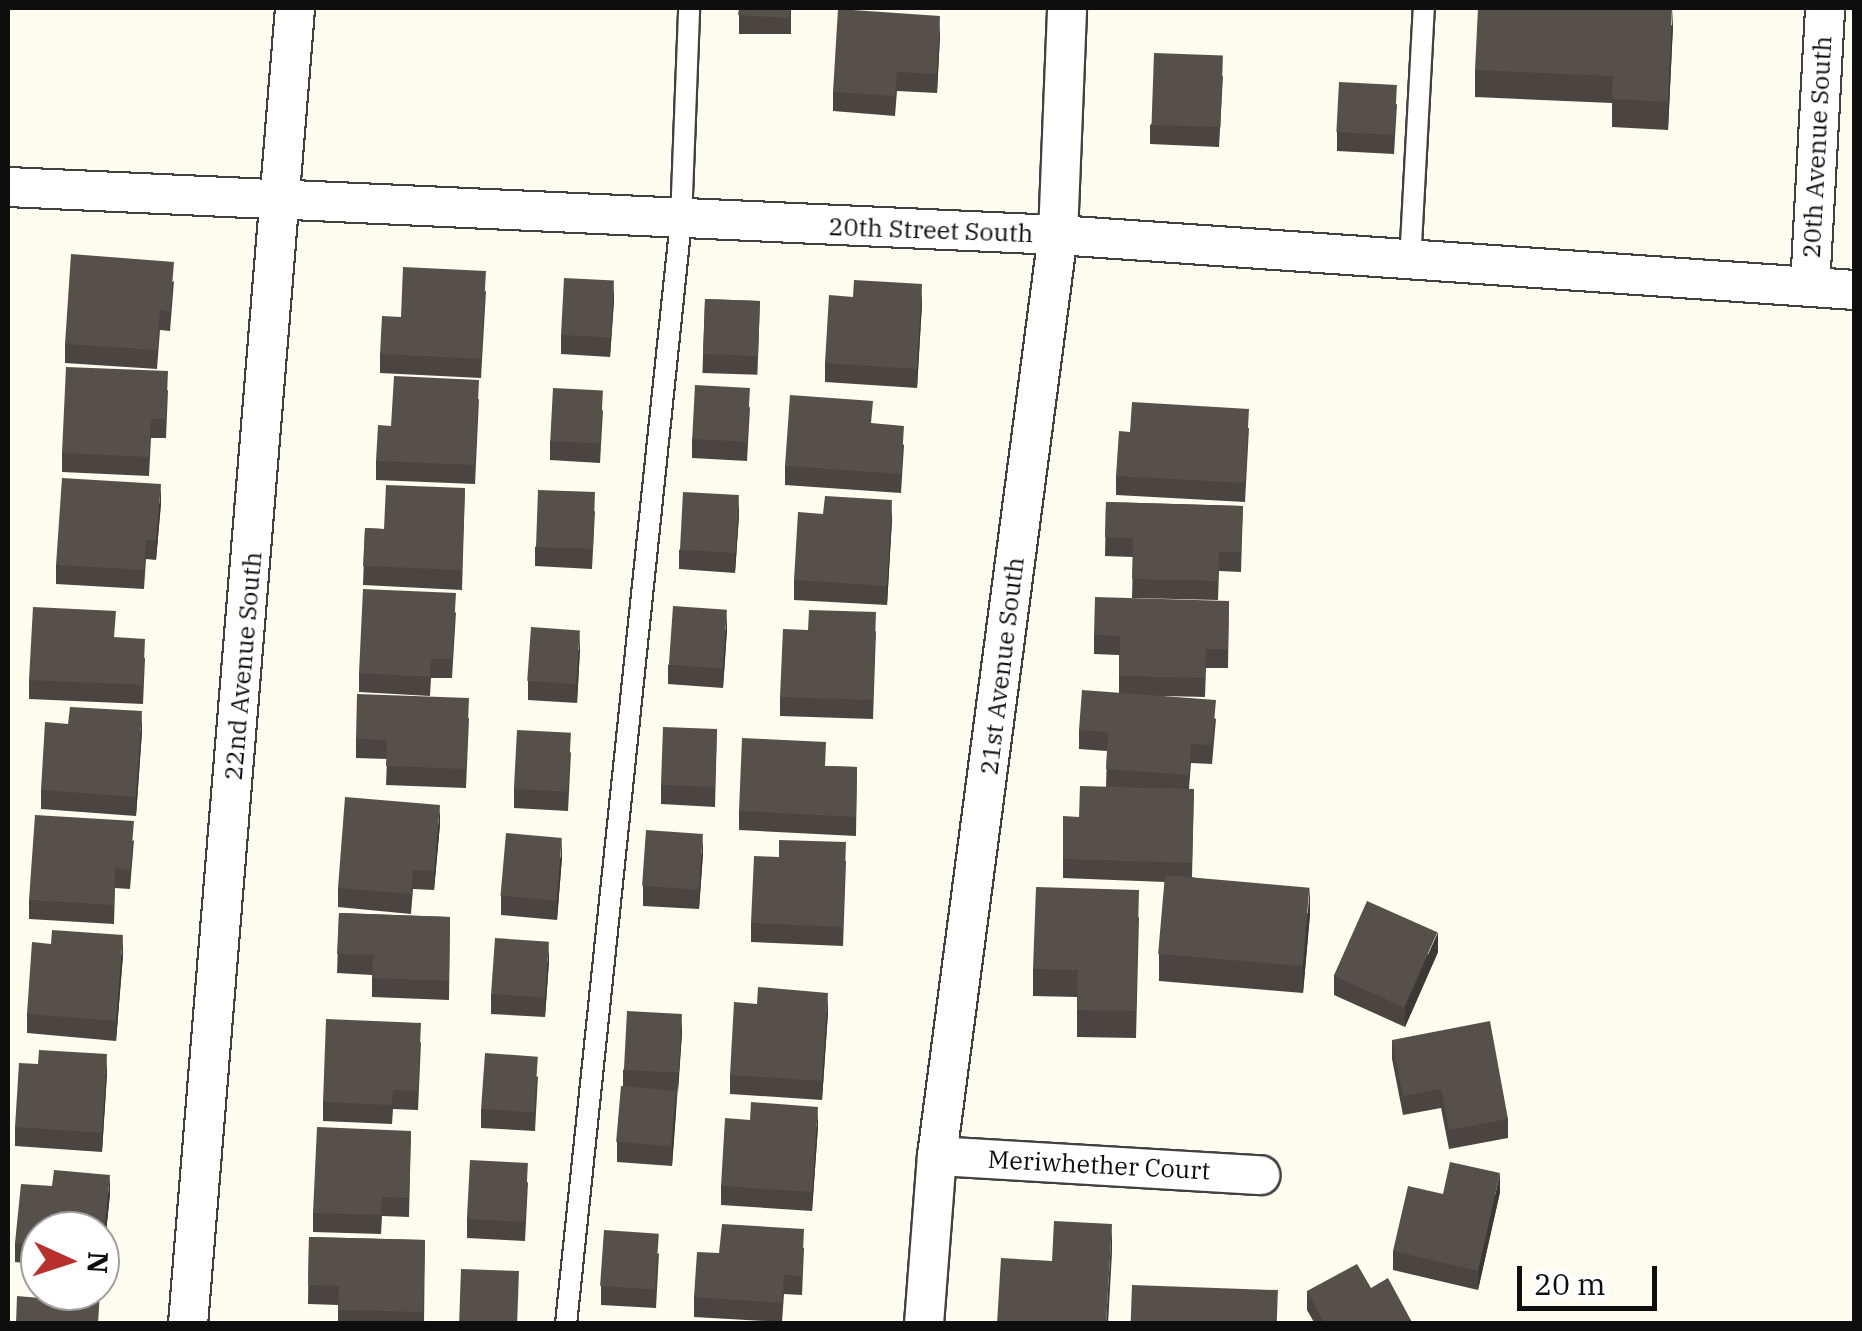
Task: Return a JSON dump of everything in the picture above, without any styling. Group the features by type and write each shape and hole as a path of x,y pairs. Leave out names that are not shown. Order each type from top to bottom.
{"street":[{"name":"22nd Avenue South","path":"188,1324 295,8"},
{"name":"21st Avenue South","path":"924,1324 937,1156 1058,235 1067,8"},
{"name":"20th Avenue South","path":"1810,288 1824,8"},
{"name":"20th Street South","path":"8,187 681,221 1058,235 1410,263 1854,290"},
{"name":"Meriwhether Court","path":"937,1156 1260,1175"}],"lane":[{"path":"566,1324 681,221 688,8"},
{"path":"1410,263 1424,8"}],"building":[{"path":"739,8 790,8 789,18 738,15"},
{"path":"1478,8 1672,8 1668,102 1612,99 1613,76 1475,70"},
{"path":"838,9 940,16 937,74 897,72 895,96 833,92"},
{"path":"1154,53 1223,55 1220,127 1151,125"},
{"path":"1339,82 1397,85 1394,135 1336,132"},
{"path":"71,254 174,262 170,312 160,310 157,350 65,344"},
{"path":"403,267 486,271 481,359 380,354 382,316 401,317"},
{"path":"564,278 614,281 611,338 561,335"},
{"path":"854,280 922,284 917,369 825,363 829,295 853,297"},
{"path":"705,299 760,301 758,356 703,354"},
{"path":"66,367 168,371 166,419 151,419 149,457 62,453"},
{"path":"394,376 479,380 475,465 376,461 378,425 391,426"},
{"path":"695,385 750,388 747,442 692,439"},
{"path":"553,388 603,391 600,444 550,441"},
{"path":"790,395 873,401 871,423 904,426 901,474 785,466"},
{"path":"1132,402 1249,409 1245,483 1116,476 1119,431 1130,432"},
{"path":"62,478 161,484 156,541 146,540 144,570 56,565"},
{"path":"386,485 465,488 462,570 363,566 365,528 384,529"},
{"path":"538,490 595,492 593,549 536,547"},
{"path":"683,492 739,495 736,553 680,550"},
{"path":"825,496 892,500 887,586 794,580 798,512 823,514"},
{"path":"1106,502 1243,506 1241,552 1219,552 1218,581 1132,579 1133,538 1105,537"},
{"path":"363,589 456,593 452,659 431,659 430,677 359,673"},
{"path":"1095,597 1229,601 1228,649 1206,649 1205,678 1119,676 1120,636 1094,635"},
{"path":"673,606 727,610 723,669 669,665"},
{"path":"33,607 116,611 114,637 145,639 143,685 29,680"},
{"path":"809,610 876,612 873,700 780,697 783,629 808,630"},
{"path":"531,627 580,630 576,684 527,681"},
{"path":"1082,690 1216,700 1212,745 1191,744 1189,775 1106,769 1108,732 1079,730"},
{"path":"357,694 469,698 466,769 386,766 387,740 356,739"},
{"path":"70,707 142,711 136,797 41,790 45,722 68,724"},
{"path":"663,727 717,729 715,787 661,785"},
{"path":"517,730 571,733 568,792 514,789"},
{"path":"742,738 826,742 825,766 857,767 856,817 739,811"},
{"path":"1080,786 1194,789 1192,863 1063,859 1063,816 1079,817"},
{"path":"345,797 440,805 434,871 413,870 411,894 338,888"},
{"path":"35,815 134,821 130,870 115,868 114,905 29,900"},
{"path":"646,830 703,834 699,890 642,886"},
{"path":"506,833 562,838 556,901 501,896"},
{"path":"779,840 846,842 843,927 751,923 754,856 779,857"},
{"path":"1165,875 1309,888 1303,966 1158,954"},
{"path":"1036,887 1139,890 1136,1011 1077,1010 1078,970 1033,969"},
{"path":"1367,901 1437,932 1404,1007 1334,976"},
{"path":"339,913 450,917 449,981 372,978 373,955 337,954"},
{"path":"52,930 123,935 116,1021 27,1014 32,942 51,944"},
{"path":"495,938 549,942 545,998 491,994"},
{"path":"758,987 828,993 822,1081 730,1075 734,1002 757,1004"},
{"path":"627,1011 682,1014 679,1073 624,1070"},
{"path":"326,1019 421,1023 418,1091 393,1090 392,1105 323,1102"},
{"path":"1490,1021 1508,1119 1449,1130 1441,1089 1403,1096 1392,1040"},
{"path":"39,1050 107,1054 102,1133 15,1127 19,1063 38,1064"},
{"path":"485,1053 538,1057 534,1113 481,1109"},
{"path":"621,1086 676,1091 671,1147 616,1142"},
{"path":"751,1102 818,1107 812,1192 721,1186 725,1118 750,1120"},
{"path":"317,1127 411,1131 409,1198 382,1197 381,1215 313,1213"},
{"path":"470,1160 528,1163 525,1222 467,1219"},
{"path":"1450,1162 1500,1173 1478,1271 1393,1251 1408,1186 1443,1194"},
{"path":"54,1170 110,1175 106,1211 20,1211 20,1244 15,1243 21,1184 52,1186"},
{"path":"1054,1221 1112,1224 1106,1324 997,1324 1001,1258 1052,1261"},
{"path":"722,1224 804,1229 802,1276 784,1275 782,1303 694,1297 697,1252 719,1253"},
{"path":"604,1230 659,1234 655,1290 600,1286"},
{"path":"309,1237 425,1240 423,1312 338,1310 339,1286 308,1285"},
{"path":"1357,1264 1371,1288 1388,1278 1413,1324 1325,1324 1307,1291"},
{"path":"461,1269 519,1271 517,1324 459,1324"},
{"path":"1132,1285 1278,1290 1277,1324 1131,1324"},
{"path":"17,1296 20,1311 99,1311 98,1324 16,1324"}]}
